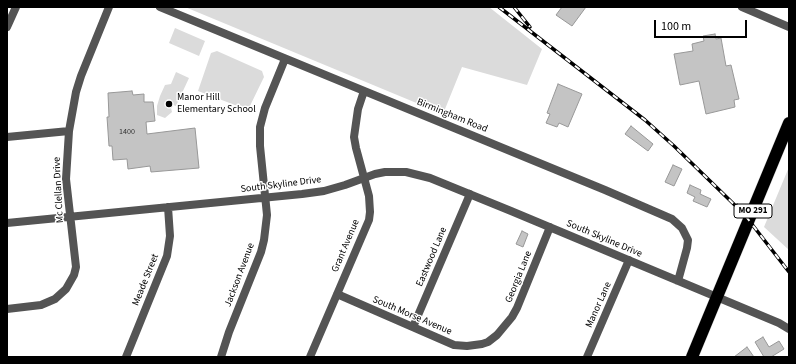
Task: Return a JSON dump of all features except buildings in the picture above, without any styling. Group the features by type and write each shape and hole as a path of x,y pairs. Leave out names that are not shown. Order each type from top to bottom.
{"highway":[{"name":"MO 291","path":"692,357 789,124"}],"street":[{"path":"7,27 16,7"},
{"name":"Mc Clellan Drive","path":"7,309 40,305 55,299 66,289 74,275 76,267 66,179 69,131 76,92 81,76 109,7"},
{"name":"Birmingham Road","path":"160,7 672,219 682,228 688,240 686,254 678,281"},
{"path":"742,7 789,27"},
{"name":"Jackson Avenue","path":"221,357 229,332 261,252 267,215 260,146 260,127 265,108 285,59"},
{"name":"Grant Avenue","path":"310,357 369,220 370,204 356,148 354,132 358,109 364,91"},
{"path":"7,137 69,131"},
{"name":"South Skyline Drive","path":"7,223 302,194 324,191 385,172 406,172 430,178 470,194 779,323 789,329"},
{"name":"Eastwood Lane","path":"413,327 470,194"},
{"name":"Meade Street","path":"126,357 167,256 170,236 168,207"},
{"name":"Georgia Lane","path":"482,344 488,342 497,335 512,318 518,308 550,227"},
{"name":"Manor Lane","path":"586,357 629,260"},
{"name":"South Morse Avenue","path":"337,294 458,346 482,344"}],"shaded area":[{"path":"185,7 489,7 542,49 527,85 462,67 443,114"},
{"path":"175,28 205,41 199,56 169,43"},
{"path":"217,51 262,71 264,77 248,110 198,91 211,53"},
{"path":"176,72 189,78 176,106 170,104 172,112 165,118 157,115 157,106 165,85 171,84"},
{"path":"789,167 789,250 764,227"}],"railway":[{"path":"499,7 645,120 674,146 744,214 789,272"},
{"path":"514,7 530,27"}],"place":[{"name":"Manor Hill Elementary School","path":"169,104"}]}
